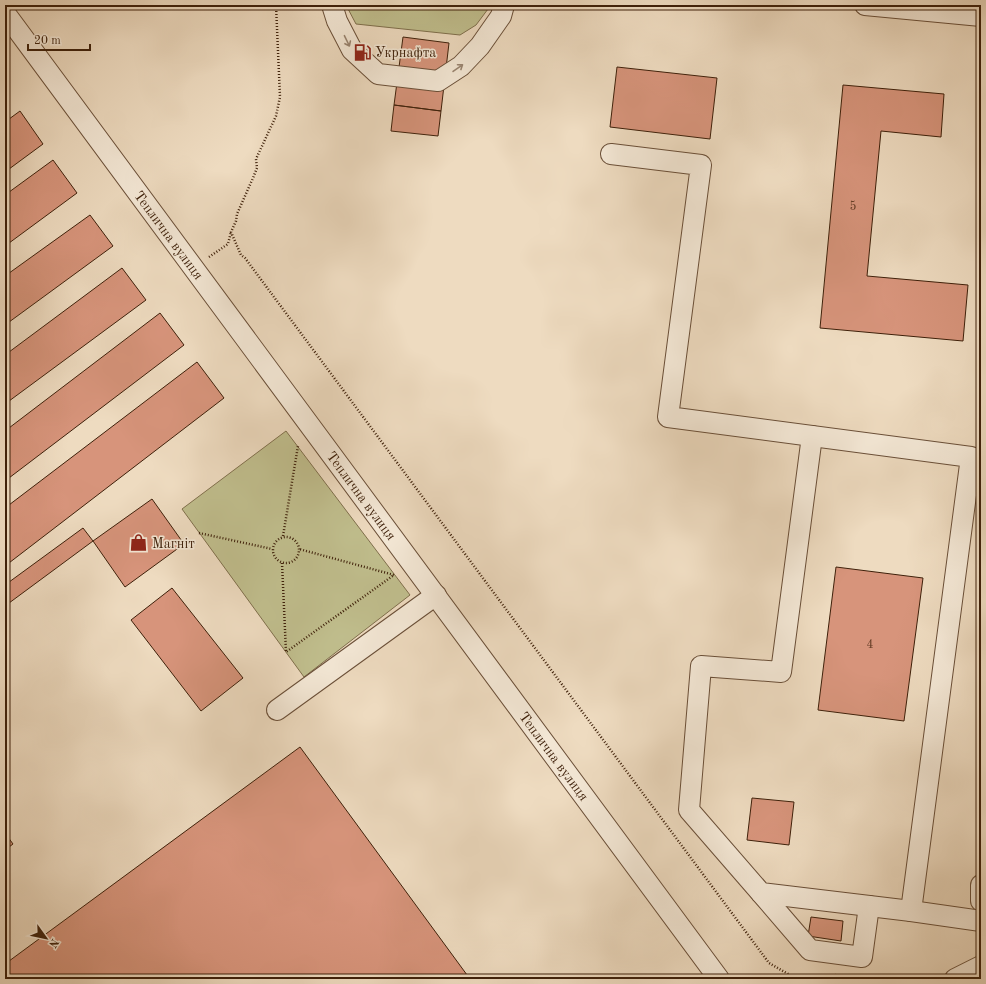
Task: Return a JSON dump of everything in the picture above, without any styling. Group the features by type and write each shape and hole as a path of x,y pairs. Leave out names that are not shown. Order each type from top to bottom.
{"street":[{"path":"332,5 337,22 352,50 378,74 438,80 461,66 480,46 501,16 504,5"},
{"path":"865,5 981,16"},
{"name":"Теплична вулиця","path":"5,13 719,979"},
{"path":"611,154 701,165 668,418 971,457 911,911"},
{"path":"812,436 781,672 701,666 689,810 810,950 862,957 869,906"},
{"path":"277,710 436,595"},
{"path":"981,885 981,901"},
{"path":"761,893 981,921"},
{"path":"955,979 981,966"}],"path":[{"path":"217,251 228,244 237,214 257,168 256,159 260,148 269,134 276,116 280,97 276,5"},
{"path":"231,232 241,255 245,258 769,963 797,979"},
{"path":"283,536 298,446"},
{"path":"199,533 272,549"},
{"path":"283,536 291,537 297,543 299,549 296,559 287,563 282,563 275,559 272,549 275,541 283,536"},
{"path":"282,563 286,652 394,574 299,549"}],"shaded area":[{"path":"346,5 491,5 476,25 460,35 356,24"},
{"path":"286,431 410,595 304,677 182,509"}],"building":[{"path":"403,37 449,43 441,111 394,105"},
{"path":"617,67 717,78 710,139 610,127"},
{"path":"843,85 944,94 941,137 881,131 867,276 968,285 963,341 820,328"},
{"path":"394,105 441,111 438,136 391,131"},
{"path":"20,111 43,144 5,172 5,122"},
{"path":"53,160 77,193 5,246 5,195"},
{"path":"90,215 113,246 5,325 5,276"},
{"path":"122,268 146,300 5,404 5,355"},
{"path":"160,313 184,345 5,481 5,431"},
{"path":"197,362 224,398 5,566 5,508"},
{"name":"Магніт","path":"152,499 184,544 125,587 93,541"},
{"path":"83,528 93,541 5,606 5,585"},
{"path":"836,567 923,578 904,721 818,710"},
{"path":"172,588 243,678 201,711 131,620"},
{"path":"300,747 470,979 5,979 5,964"},
{"path":"752,798 794,802 789,845 747,840"},
{"path":"5,833 13,844 5,850"},
{"path":"811,917 843,921 841,941 808,936"}],"place":[{"name":"Укрнафта","path":"362,52"},
{"name":"Магніт","path":"139,543"}]}
